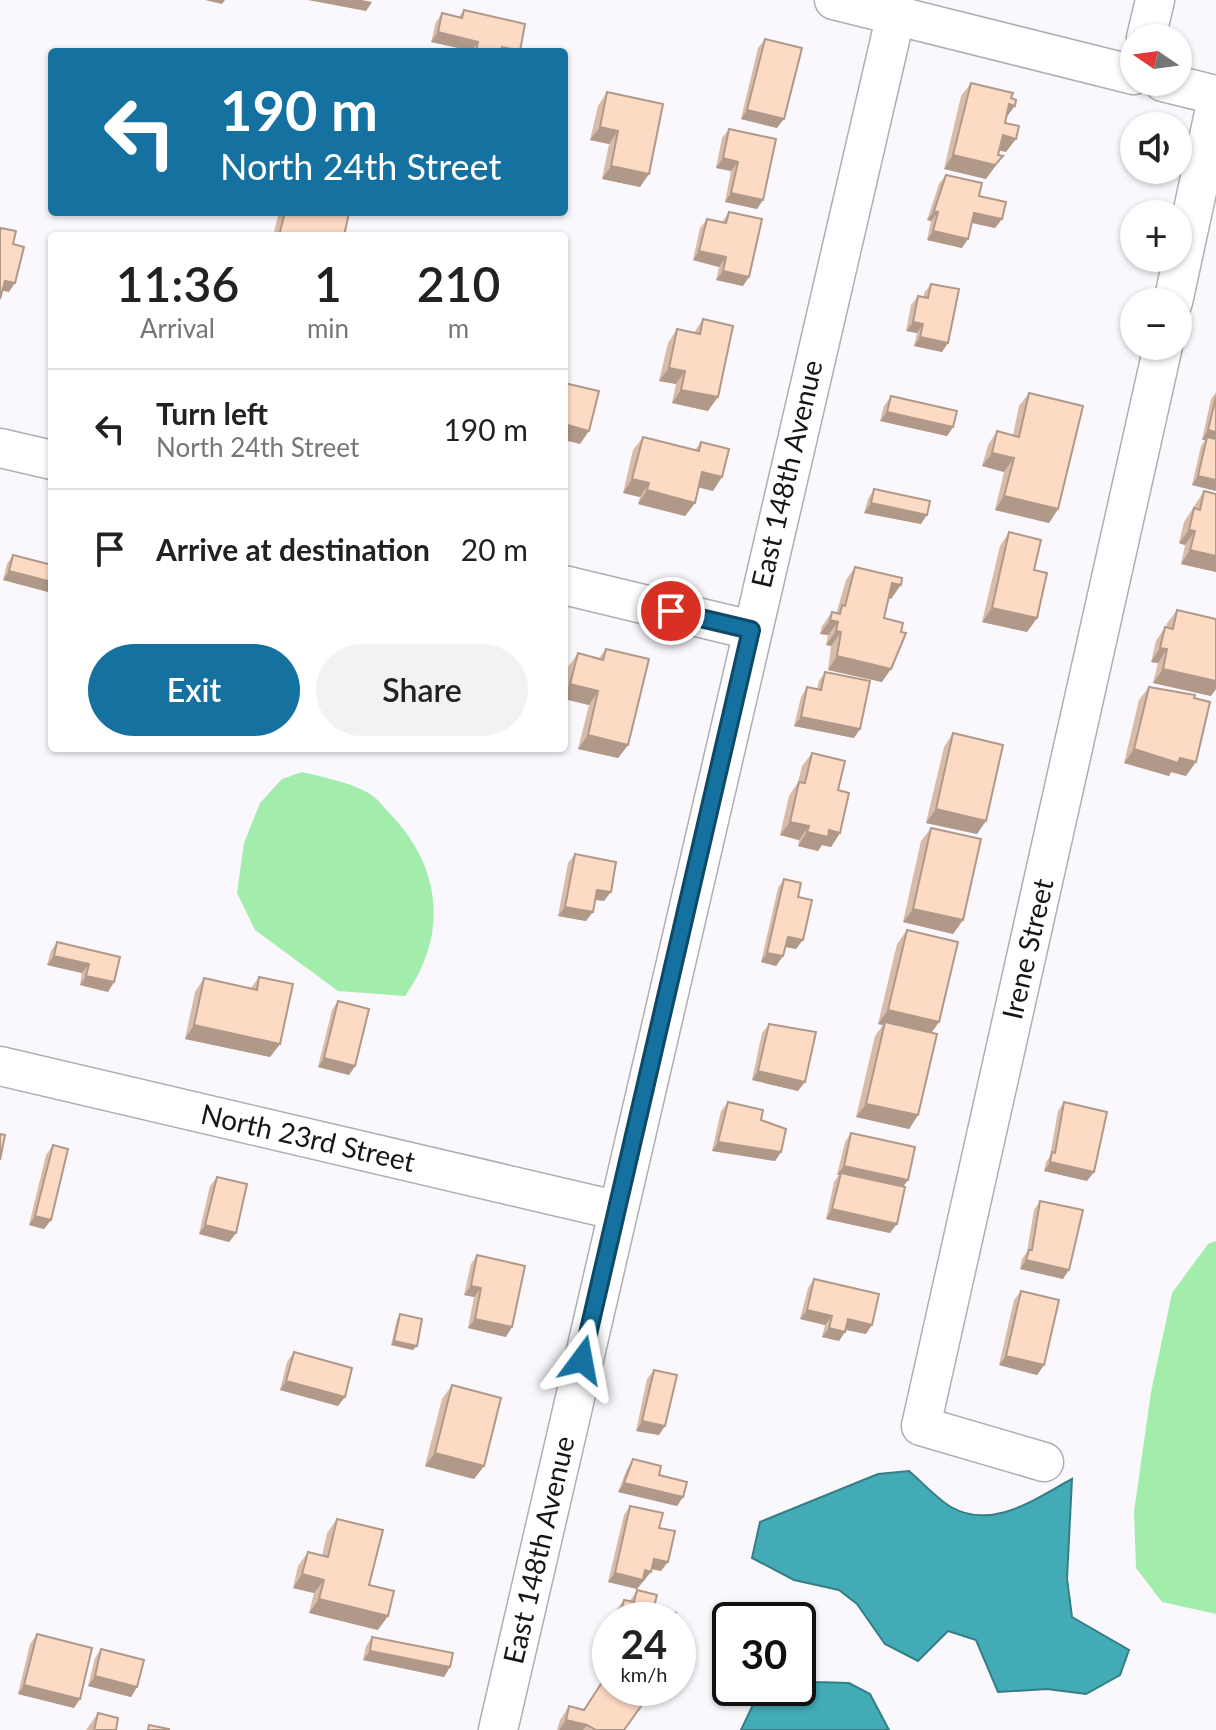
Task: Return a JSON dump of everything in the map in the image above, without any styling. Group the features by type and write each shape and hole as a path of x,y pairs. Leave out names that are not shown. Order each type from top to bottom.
{"street":[{"path":"834,0 1120,71"},
{"path":"1149,24 1155,0"},
{"name":"East 148th Avenue","path":"498,1730 615,1210 896,14"},
{"path":"1192,89 1216,95"},
{"path":"1176,288 1216,104"},
{"name":"Irene Street","path":"1044,1462 921,1426 1160,360"},
{"path":"0,448 48,459"},
{"path":"568,586 751,630"},
{"name":"North 23rd Street","path":"0,1066 615,1210"}],"green space":[{"path":"302,772 371,794 410,838 422,859 434,905 433,928 419,974 405,996 338,991 255,930 237,893 244,843 260,803 282,779"},
{"path":"1216,1241 1216,1614 1162,1602 1136,1568 1134,1512 1151,1392 1172,1293 1208,1244"}],"water":[{"path":"909,1471 951,1507 983,1515 998,1514 1029,1503 1072,1479 1067,1579 1072,1617 1129,1650 1120,1675 1086,1694 1047,1689 998,1692 976,1640 948,1631 918,1661 885,1644 857,1604 839,1590 794,1580 752,1558 760,1522 878,1474"},
{"path":"816,1682 849,1683 870,1694 889,1730 741,1730 752,1706 816,1706"}],"building":[{"path":"464,10 525,24 521,48 477,48 478,42 438,32 442,13 462,18"},
{"path":"765,39 802,48 784,119 747,110"},
{"path":"971,83 1013,93 1011,98 1016,100 1015,106 1009,104 1005,123 1019,126 1016,139 1003,135 998,155 1003,156 995,165 953,155"},
{"path":"607,92 663,104 649,174 611,166 618,131 600,127"},
{"path":"729,129 776,139 763,200 731,193 738,162 723,158"},
{"path":"946,175 982,183 979,196 1006,202 1002,219 974,213 968,239 933,231 938,212 934,211"},
{"path":"729,212 762,219 749,277 723,271 726,257 699,251 707,219 726,223"},
{"path":"284,216 348,216 345,232 280,232"},
{"path":"1,228 16,231 13,244 24,247 15,283 5,281 0,299 0,232"},
{"path":"931,284 959,289 948,343 920,337 923,324 913,322 918,296 928,298"},
{"path":"703,319 733,326 718,397 681,390 685,371 669,368 677,329 700,334"},
{"path":"568,384 599,391 589,431 568,425"},
{"path":"1029,393 1083,406 1058,509 1004,496 1014,458 992,453 997,431 1019,437"},
{"path":"891,396 957,411 953,427 887,412"},
{"path":"1216,397 1216,432 1208,430"},
{"path":"643,437 699,451 701,442 729,449 722,477 702,472 695,503 647,490 649,483 632,479"},
{"path":"1207,437 1216,439 1216,480 1198,476"},
{"path":"874,489 930,501 927,515 871,503"},
{"path":"1204,491 1216,494 1216,556 1190,550 1195,531 1189,530 1194,508 1200,510"},
{"path":"1009,532 1041,540 1034,570 1047,573 1037,618 992,608"},
{"path":"13,555 48,564 48,581 9,571"},
{"path":"855,567 902,578 901,585 892,583 884,618 903,623 901,632 906,633 891,669 837,656 841,632 836,631 838,622 830,620 832,612 840,614 842,605 845,606"},
{"path":"1177,610 1216,619 1216,681 1163,669 1167,649 1160,648 1165,627 1173,629"},
{"path":"606,649 649,659 628,745 588,735 598,691 570,684 578,653 603,660"},
{"path":"825,672 870,681 860,729 801,717 807,687 821,690"},
{"path":"1149,687 1195,695 1194,698 1210,702 1196,762 1180,758 1178,763 1134,749"},
{"path":"953,733 1003,745 986,821 936,809"},
{"path":"812,753 845,761 838,790 849,793 840,833 829,830 828,837 807,832 809,826 790,822 799,782 805,783"},
{"path":"931,828 981,839 963,920 913,909"},
{"path":"575,854 616,862 611,892 597,890 593,912 565,907"},
{"path":"784,879 801,883 798,897 812,900 803,940 788,937 783,956 767,953"},
{"path":"907,930 958,942 939,1022 888,1010"},
{"path":"57,942 120,957 114,982 86,976 89,964 54,956"},
{"path":"259,977 293,984 280,1044 194,1025 204,978 257,990"},
{"path":"338,1001 369,1009 355,1066 324,1058"},
{"path":"885,1022 937,1034 918,1115 866,1104"},
{"path":"769,1024 816,1032 805,1082 758,1071"},
{"path":"728,1102 763,1110 761,1120 786,1129 781,1152 718,1142"},
{"path":"1064,1102 1107,1112 1094,1172 1050,1162 1052,1152 1055,1153"},
{"path":"851,1133 915,1147 908,1180 844,1166"},
{"path":"0,1134 5,1135 0,1160"},
{"path":"53,1145 68,1149 51,1220 35,1216"},
{"path":"841,1173 905,1187 897,1224 832,1209"},
{"path":"217,1177 247,1184 236,1233 205,1225"},
{"path":"1040,1201 1083,1210 1069,1270 1026,1260 1029,1250 1032,1250"},
{"path":"477,1255 525,1266 512,1327 475,1319 481,1288 471,1286"},
{"path":"814,1279 879,1294 872,1325 848,1319 845,1332 829,1328 832,1316 807,1310"},
{"path":"1021,1291 1059,1300 1044,1365 1006,1356"},
{"path":"400,1314 422,1319 417,1346 394,1341"},
{"path":"294,1352 352,1368 345,1397 286,1381"},
{"path":"654,1370 677,1375 665,1426 642,1421"},
{"path":"452,1385 501,1398 484,1466 435,1453"},
{"path":"633,1459 661,1466 659,1475 687,1482 683,1497 624,1483"},
{"path":"630,1506 663,1513 659,1528 675,1531 668,1562 654,1559 651,1572 645,1570 643,1580 615,1573"},
{"path":"337,1519 383,1530 369,1585 394,1591 388,1616 319,1599 324,1580 302,1574 308,1552 328,1557"},
{"path":"637,1590 657,1595 655,1602 634,1602"},
{"path":"37,1634 92,1648 80,1699 24,1685"},
{"path":"372,1637 453,1653 450,1667 370,1651"},
{"path":"101,1649 144,1660 137,1687 95,1676"},
{"path":"592,1698 592,1706 641,1706 624,1730 596,1730 566,1720 569,1706 584,1710"},
{"path":"98,1713 118,1718 116,1730 94,1730"},
{"path":"149,1725 169,1729 169,1730 148,1730"}],"route":[{"path":"582,1360 751,630 671,611"}]}
